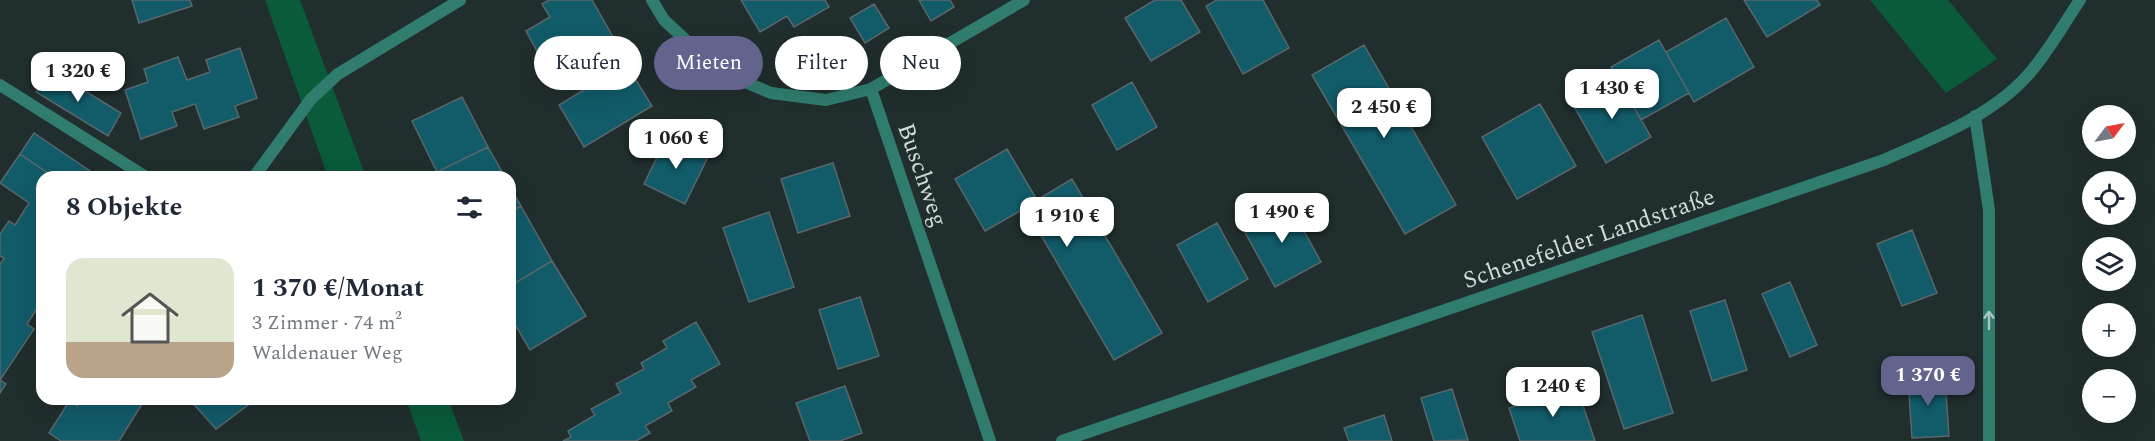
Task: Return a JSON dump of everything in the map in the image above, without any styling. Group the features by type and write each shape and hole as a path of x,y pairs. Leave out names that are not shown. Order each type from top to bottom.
{"street":[{"path":"258,171 311,99 338,74 460,0"},
{"path":"652,0 664,20 719,71 771,93 826,100 872,89 1024,0"},
{"name":"Schenefelder Landstraße","path":"1062,441 1884,160 1975,116 2005,98 2028,75 2080,0"},
{"path":"0,85 136,171"},
{"name":"Buschweg","path":"872,89 990,441"},
{"path":"1975,116 1989,210 1989,441"}],"green space":[{"path":"265,0 300,0 364,171 326,171"},
{"path":"1870,0 1948,0 1997,59 1946,93"},
{"path":"408,405 450,405 464,441 421,441"}],"building":[{"path":"132,0 190,0 192,6 139,23"},
{"path":"549,0 592,0 612,36 534,36 534,46 526,31 550,17 542,4"},
{"path":"741,0 825,0 829,7 794,27 787,16 760,32"},
{"path":"919,0 950,0 954,7 931,21"},
{"path":"1155,0 1181,0 1200,32 1151,61 1125,18"},
{"path":"1217,0 1263,0 1289,48 1243,74 1206,6"},
{"path":"1744,0 1817,0 1820,5 1767,37"},
{"path":"874,4 889,28 868,41 868,36 861,36 850,18"},
{"path":"1726,18 1754,67 1694,102 1666,52"},
{"path":"1659,40 1689,93 1641,120 1611,67"},
{"path":"1364,45 1456,205 1405,234 1312,75"},
{"path":"240,48 257,98 235,106 239,117 204,129 195,104 172,112 177,126 141,139 125,90 148,82 144,69 178,57 187,80 210,72 206,60"},
{"path":"49,69 121,113 108,136 36,92"},
{"path":"1617,77 1651,137 1606,163 1572,103"},
{"path":"1132,82 1157,127 1117,150 1092,105"},
{"path":"584,90 642,90 652,106 584,147 559,105"},
{"path":"462,97 488,147 437,171 412,121"},
{"path":"1540,104 1576,166 1517,199 1482,137"},
{"path":"34,133 90,171 45,171 20,154"},
{"path":"668,135 709,155 685,204 644,184"},
{"path":"488,147 502,171 439,171"},
{"path":"1007,149 1037,200 1072,179 1162,333 1114,360 1025,208 985,231 955,179"},
{"path":"20,154 45,171 36,171 36,310 27,324 34,329 0,380 0,264 4,258 0,256 0,234 9,221 15,225 29,203 0,183"},
{"path":"833,163 850,216 798,233 781,179"},
{"path":"516,197 521,206 516,209"},
{"path":"1288,202 1321,262 1275,287 1242,227"},
{"path":"521,206 552,261 516,282 516,209"},
{"path":"769,212 794,287 749,302 723,228"},
{"path":"1217,223 1248,279 1208,302 1177,245"},
{"path":"1912,230 1937,293 1902,306 1877,244"},
{"path":"552,261 586,316 530,350 516,326 516,282"},
{"path":"1790,282 1817,345 1790,357 1762,294"},
{"path":"860,297 879,356 838,369 819,310"},
{"path":"1725,300 1747,370 1712,381 1690,311"},
{"path":"1642,315 1673,413 1624,429 1592,332"},
{"path":"696,322 720,364 691,380 696,387 668,403 672,411 645,426 650,433 636,441 563,441 571,437 568,431 595,415 591,409 621,393 616,384 644,369 641,363 667,348 663,341"},
{"path":"1945,377 1949,436 1912,438 1908,379"},
{"path":"0,380 6,384 0,393"},
{"path":"1576,385 1595,441 1520,441 1509,408"},
{"path":"845,386 862,433 840,441 810,441 796,403"},
{"path":"1452,389 1468,440 1434,441 1421,398"},
{"path":"67,405 142,405 119,441 61,441 49,433"},
{"path":"194,405 248,405 216,429"},
{"path":"1384,415 1392,441 1349,441 1344,428"}]}
